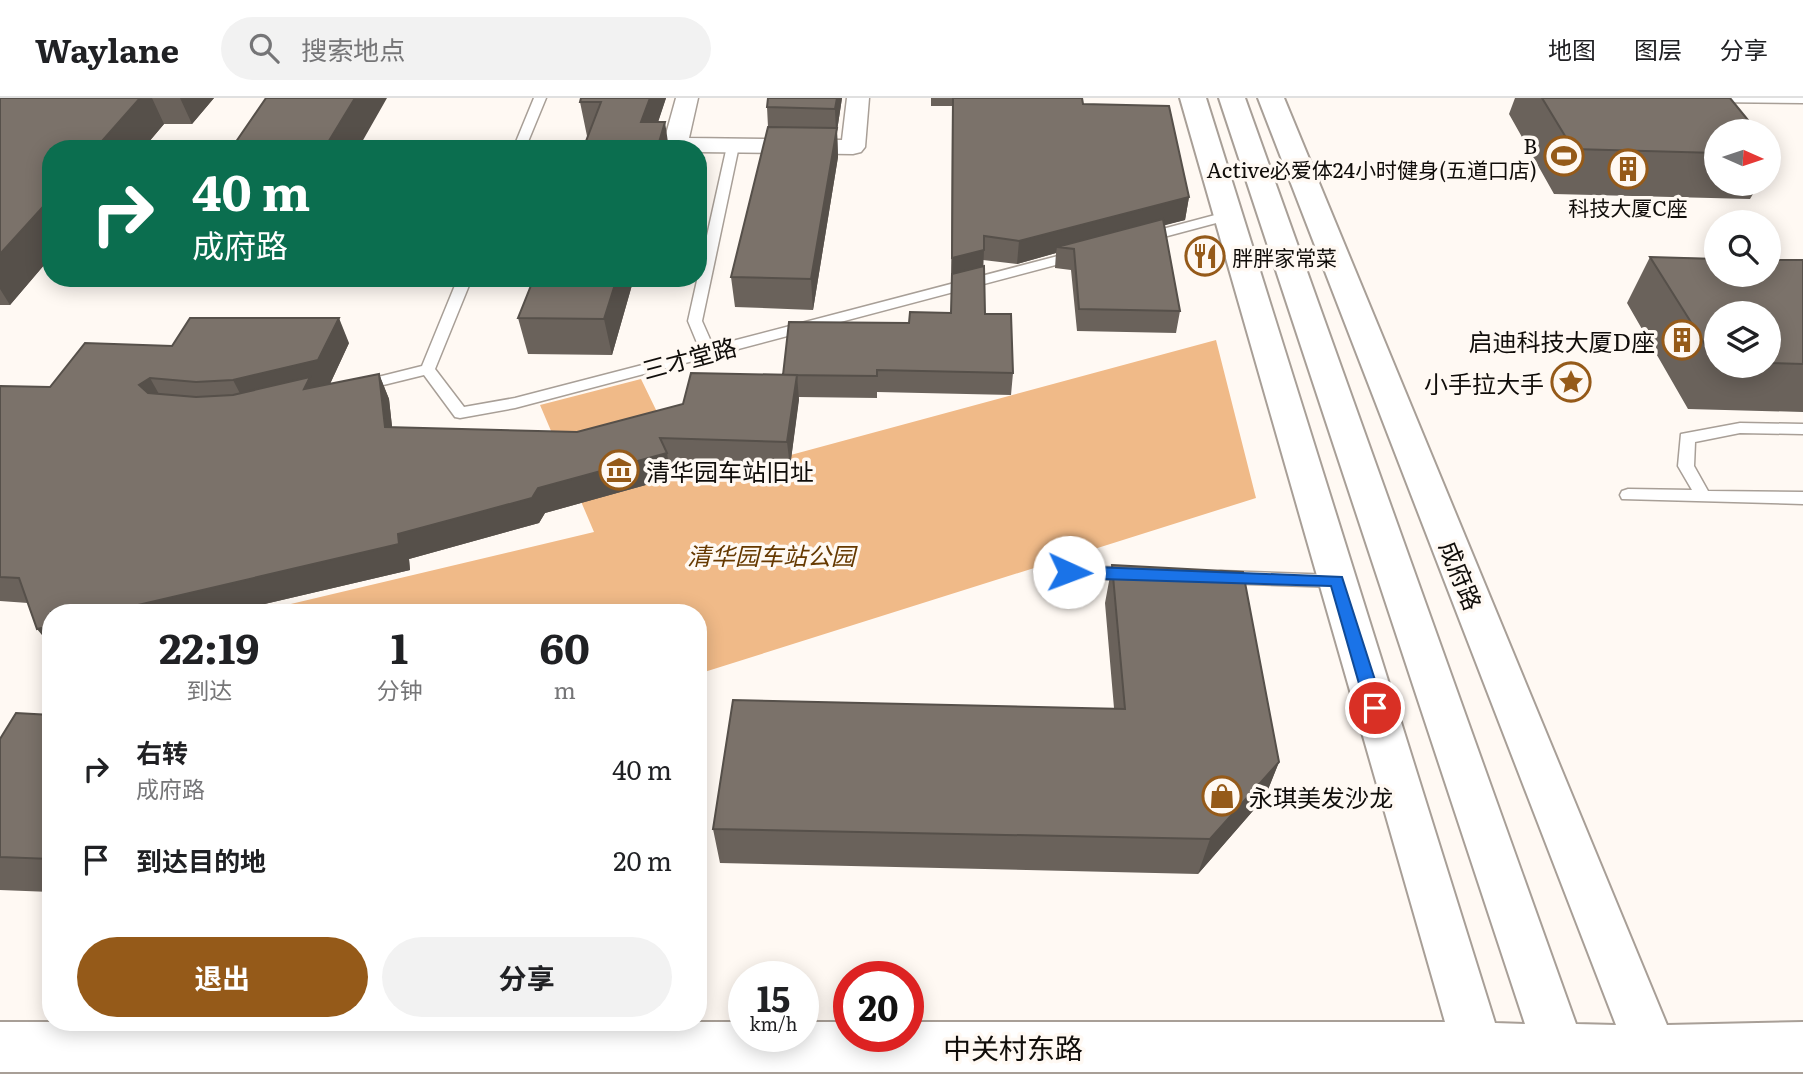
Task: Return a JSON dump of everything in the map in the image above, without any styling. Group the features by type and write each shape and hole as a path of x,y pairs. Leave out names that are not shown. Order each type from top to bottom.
{"main road":[{"path":"1193,98 1445,945 1483,1062"},
{"path":"1232,98 1563,1061"},
{"name":"成府路","path":"1271,98 1657,1063"},
{"name":"中关村东路","path":"0,1047 1412,1047 1483,1062 1657,1063"},
{"path":"1657,1063 1803,1047"}],"street":[{"path":"676,140 687,98"},
{"path":"707,146 853,147 858,98"}],"lane":[{"path":"523,140 540,98"},
{"path":"1699,99 1803,100"},
{"path":"707,266 733,146"},
{"path":"1136,240 1230,215"},
{"name":"三才堂路","path":"428,369 460,413 515,403 1096,250"},
{"path":"350,388 428,369 461,287"},
{"path":"702,287 695,321 708,352"},
{"path":"1704,497 1686,466 1687,438 1740,428 1803,429"},
{"path":"1628,495 1803,498"},
{"path":"1069,572 1151,575"},
{"path":"1206,576 1337,581"}],"green space":[{"name":"清华园车站公园","path":"1216,340 1256,498 707,671 707,604 291,604 594,532 540,405 641,379 691,482"}],"building":[{"path":"0,98 140,98 103,140 42,140 42,208 0,254"},
{"path":"266,98 355,98 329,140 237,140"},
{"path":"581,98 650,98 641,122 665,122 660,140 586,140 601,102 580,102"},
{"path":"768,98 837,98 835,109 767,107"},
{"path":"953,98 1082,98 1083,104 1169,106 1189,197 1019,241 984,236 984,250 952,258"},
{"path":"1542,98 1730,98 1747,119 1704,119 1704,153 1573,149"},
{"path":"768,127 837,128 811,279 731,277"},
{"path":"1163,219 1180,311 1079,309 1074,249 1057,247"},
{"path":"1650,257 1704,259 1704,287 1781,287 1781,260 1803,260 1803,364 1781,363 1781,301 1704,301 1704,343"},
{"path":"984,266 985,314 1011,314 1013,373 877,370 877,376 783,375 789,322 909,323 910,312 951,313 952,274"},
{"path":"530,287 614,287 604,319 518,318"},
{"path":"190,318 339,318 318,360 233,380 196,382 150,378 139,385 148,393 196,397 233,395 310,377 304,389 379,374 385,427 577,432 683,404 691,373 797,375 787,442 660,438 667,453 538,488 532,498 398,534 399,544 142,604 42,604 42,628 37,629 19,578 0,577 0,386 50,387 85,343 172,346"},
{"path":"1112,565 1243,572 1279,762 1210,839 713,829 733,700 1125,709"},
{"path":"16,713 42,714 42,859 0,857 0,739"}],"place":[{"name":"B Active必爱体24小时健身(五道口店)","path":"1564,156"},
{"name":"科技大厦C座","path":"1628,169"},
{"name":"胖胖家常菜","path":"1205,256"},
{"name":"启迪科技大厦D座","path":"1682,340"},
{"name":"小手拉大手","path":"1571,382"},
{"name":"清华园车站旧址","path":"619,470"},
{"name":"永琪美发沙龙","path":"1222,796"}],"route":[{"path":"1069,572 1337,581 1375,708"}]}
